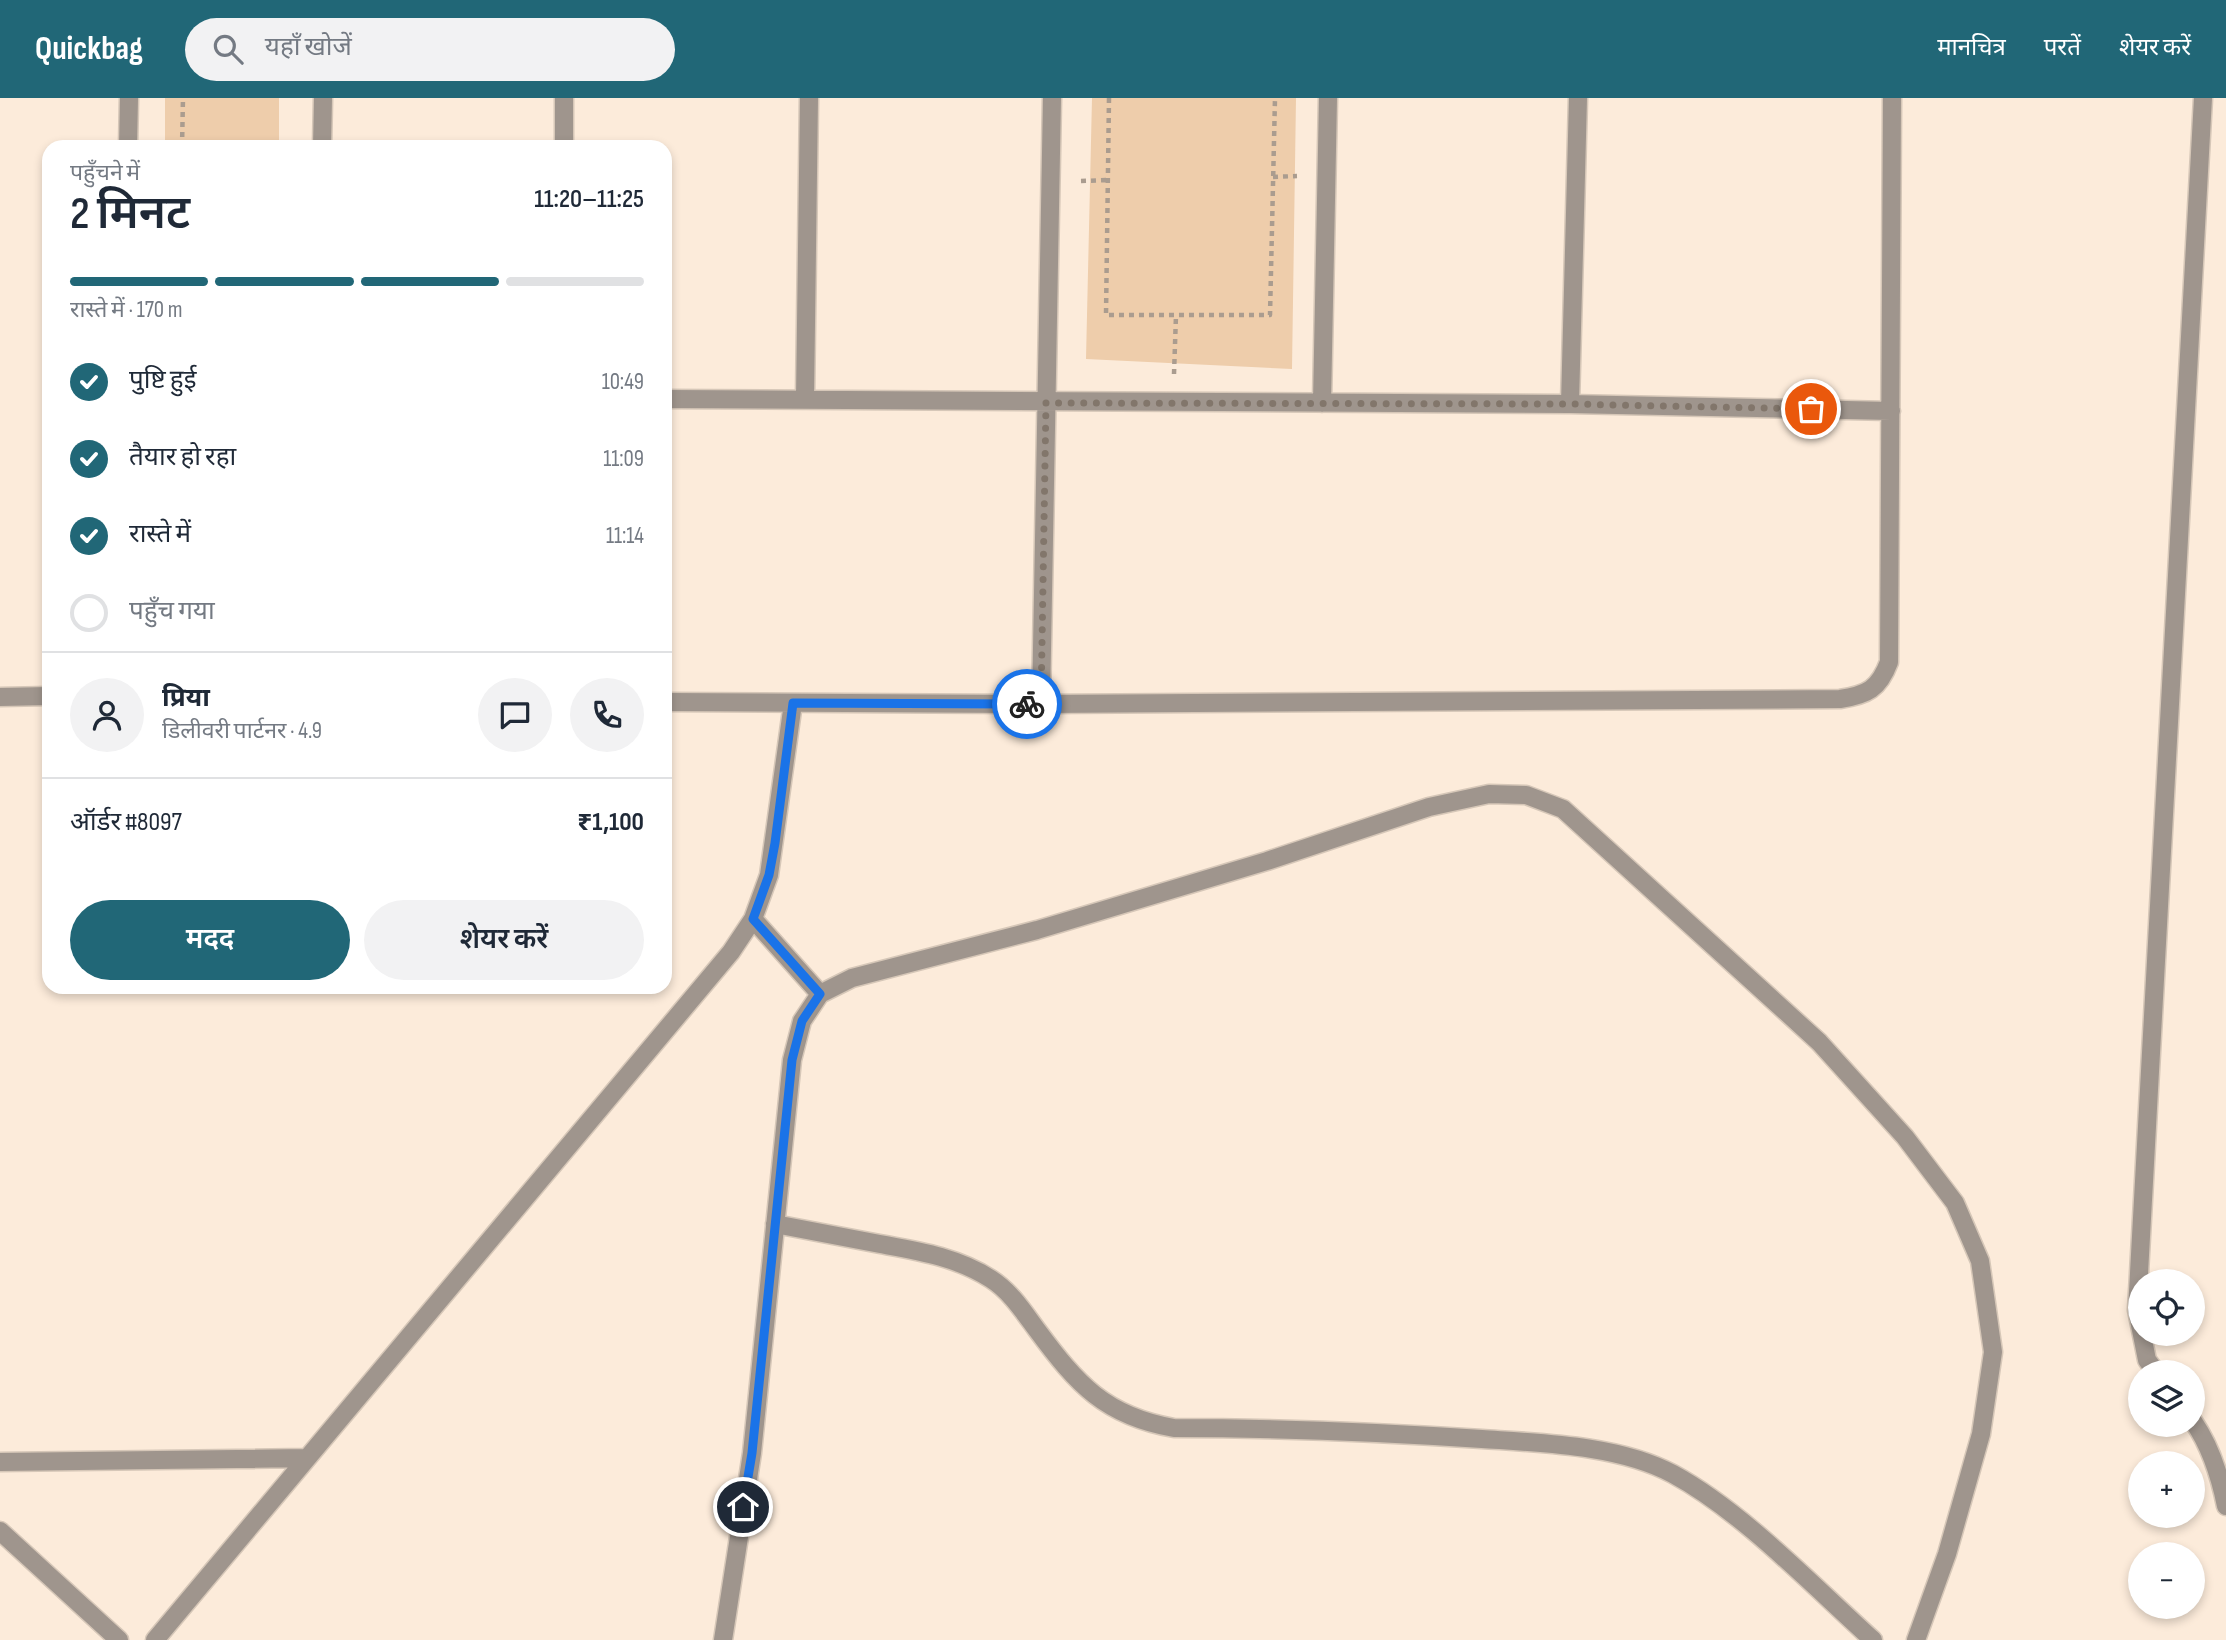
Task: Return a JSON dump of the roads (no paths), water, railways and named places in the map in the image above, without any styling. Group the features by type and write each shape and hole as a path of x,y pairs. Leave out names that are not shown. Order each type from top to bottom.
{"street":[{"path":"128,140 129,98"},
{"path":"322,140 323,98"},
{"path":"564,98 564,140"},
{"path":"805,399 809,98"},
{"path":"1041,704 1052,98"},
{"path":"1322,403 1328,98"},
{"path":"1570,404 1578,98"},
{"path":"672,702 1041,704 1826,699 1862,695 1883,680 1889,663 1892,98"},
{"path":"2147,1360 2140,1336 2137,1310 2203,98"},
{"path":"672,399 1570,404 1891,411"},
{"path":"0,697 42,696"},
{"path":"155,1640 731,952 753,919 771,865 793,703"},
{"path":"723,1640 752,1453 792,1060 802,1021 820,994 852,978 1037,930 1267,861 1429,807 1489,794 1526,795 1563,809 1819,1042 1905,1137 1955,1203 1980,1261 1993,1352 1981,1434 1947,1554 1916,1640"},
{"path":"753,919 820,994"},
{"path":"775,1224 937,1255 969,1266 1011,1296 1080,1382 1112,1409 1145,1423 1174,1429 1431,1435 1549,1444 1633,1457 1671,1473 1706,1493 1873,1640"},
{"path":"2204,1437 2226,1506"},
{"path":"0,1462 306,1458"},
{"path":"0,1531 119,1640"}]}
